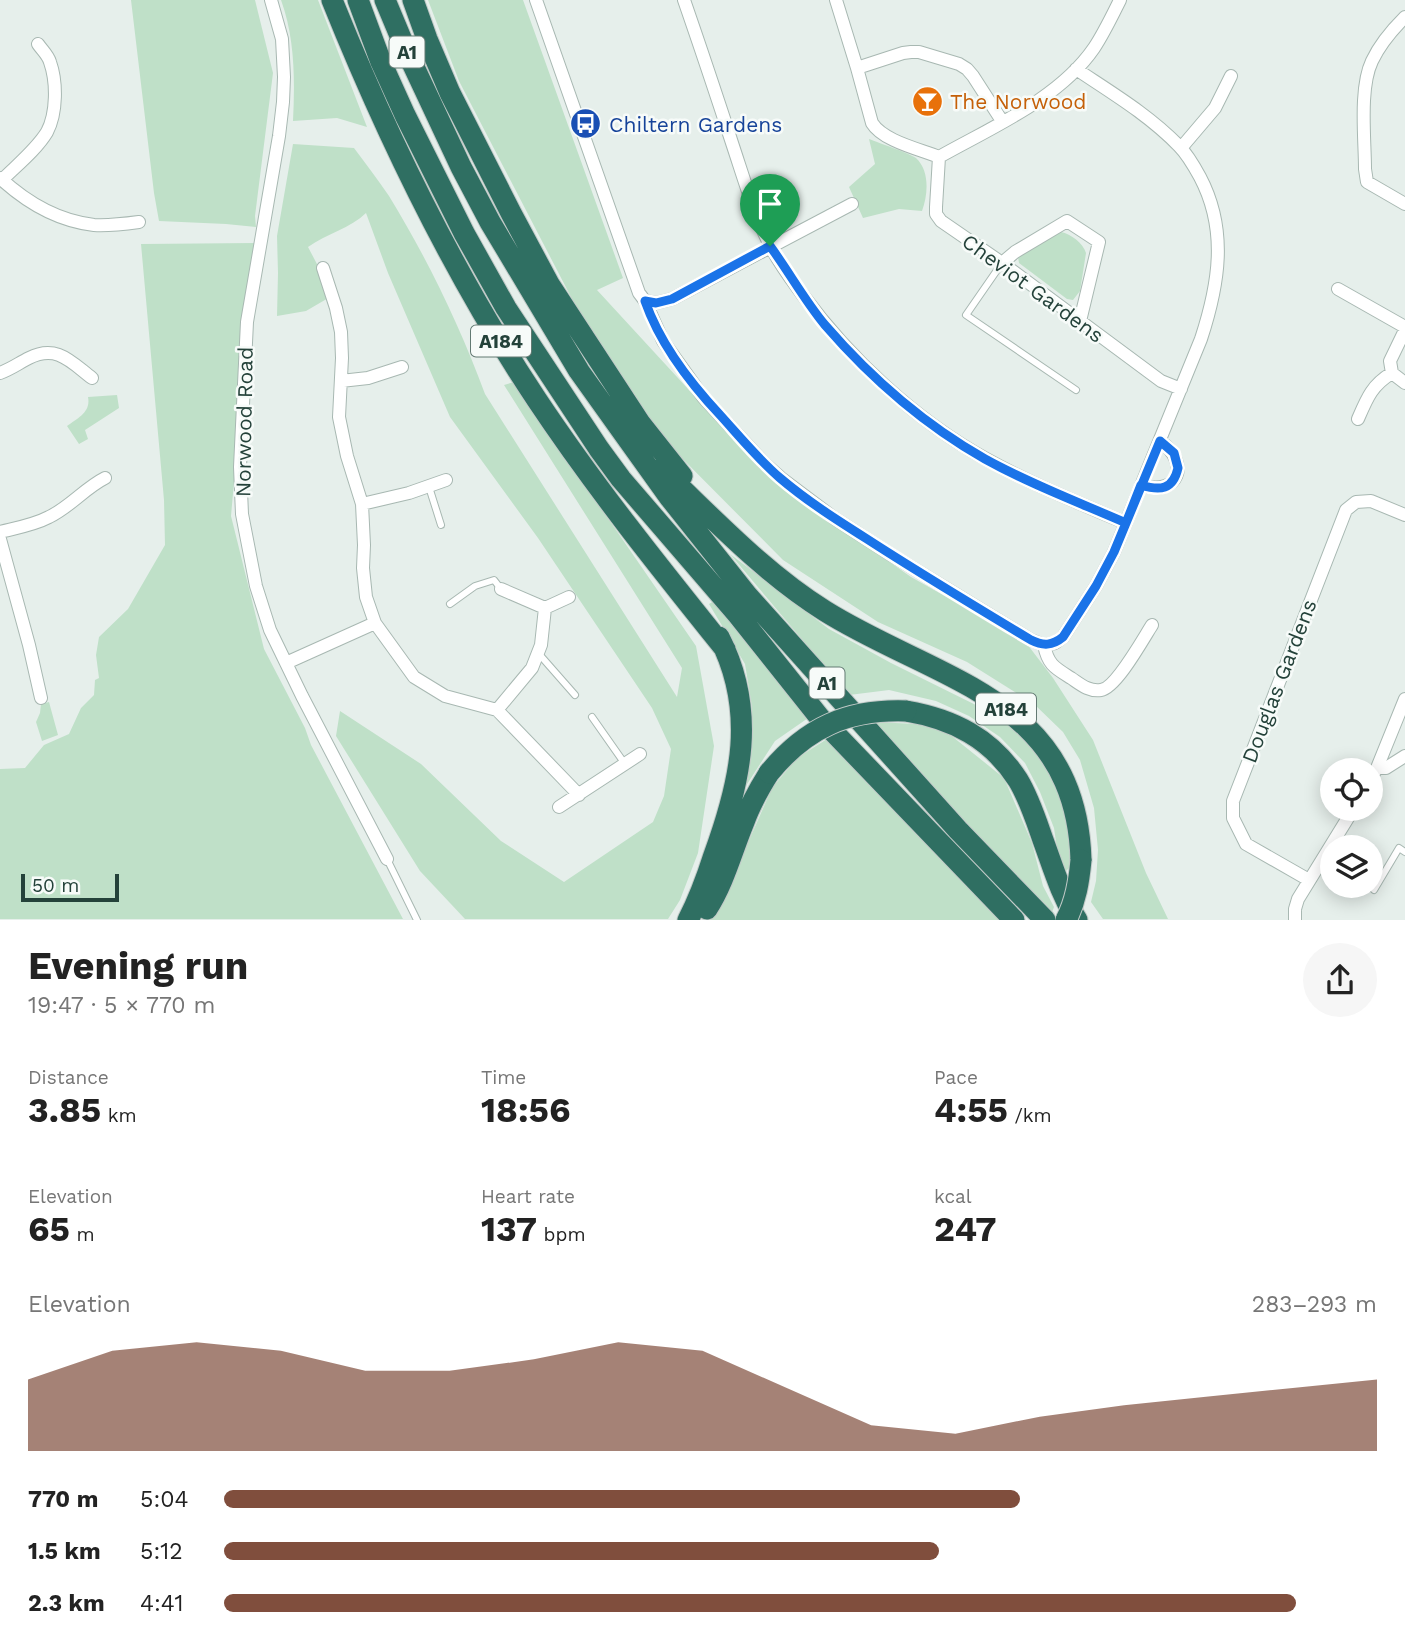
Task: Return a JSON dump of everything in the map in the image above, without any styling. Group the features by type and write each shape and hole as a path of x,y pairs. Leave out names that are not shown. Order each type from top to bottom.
{"highway":[{"name":"A184","path":"332,0 384,123 443,240 485,315 537,399 582,463 640,543 725,649"},
{"name":"A1","path":"341,0 381,62"},
{"name":"A1","path":"358,0 381,62 405,115 506,308 621,480 707,614 725,649 738,693 742,719 742,749 726,822 697,902 688,919"},
{"name":"A1","path":"385,0 461,167 490,222 579,371 624,434 670,498 747,595 958,830 1045,919"},
{"name":"A1","path":"399,0 431,103"},
{"name":"A184","path":"413,0 450,93 549,284 640,423 719,524"},
{"name":"A184","path":"624,434 782,580 825,611 976,689 1016,717 1034,734 1059,769 1076,815 1081,860 1075,897 1066,919"},
{"name":"A1","path":"621,480 738,615 820,718 1014,919"},
{"name":"A1","path":"700,919 712,902 758,791 781,758 811,733 829,723 847,716 886,710 929,715 960,727 989,746 1005,763 1019,781 1059,886 1077,919"}],"street":[{"name":"Norwood Road","path":"271,0 282,39 283,102 247,322 240,467 242,513 256,586 270,630 387,859"},
{"path":"536,0 639,293 663,341 703,397 764,463 834,518 1031,640 1044,645 1055,643 1063,637 1114,552 1210,312 1219,252 1213,211 1204,186 1181,148 1150,119 1076,69"},
{"path":"684,0 752,204 770,246 823,323 849,352 910,407 983,458 1126,523"},
{"path":"836,0 875,129 887,137 939,157 1052,92 1093,50 1120,0"},
{"path":"1405,18 1390,32 1371,62 1364,90 1364,104 1367,182 1405,204"},
{"path":"38,44 50,59 53,113 48,130 37,145 1,179 32,204 74,221 93,225 139,222"},
{"path":"857,68 902,52 919,52 959,64 973,76 1002,121"},
{"path":"1181,148 1215,108 1231,76"},
{"name":"Cheviot Gardens","path":"939,157 936,214 946,226 1002,263 1161,381 1181,389"},
{"path":"645,301 656,303 672,299 852,204"},
{"path":"1002,263 1067,222 1099,242 1080,321"},
{"path":"323,268 337,308 341,332 339,417 342,438 362,504 366,597 375,623 414,677 445,696 497,710 579,794"},
{"path":"1338,289 1405,328 1390,361 1392,373 1405,383"},
{"path":"0,373 39,354 49,352 59,354 92,378"},
{"path":"341,381 368,378 402,367"},
{"path":"1358,419 1370,392 1381,379 1392,373"},
{"path":"1141,485 1160,489 1167,486 1177,475 1174,453 1160,441"},
{"path":"0,532 50,517 105,478"},
{"path":"362,504 410,493 446,480"},
{"name":"Douglas Gardens","path":"1309,880 1246,844 1233,818 1233,801 1346,510 1356,502 1371,501 1405,515"},
{"path":"0,539 6,586 29,645 41,698"},
{"path":"501,590 545,608 569,597"},
{"path":"497,710 532,668 541,645 545,608"},
{"path":"286,663 375,623"},
{"path":"1044,645 1049,663 1055,668 1085,688 1100,691 1111,686 1119,676 1152,625"},
{"path":"1382,758 1402,719 1405,699"},
{"path":"559,807 640,754"},
{"path":"1383,768 1405,756"},
{"path":"1295,919 1294,909 1298,899 1346,821"}],"lane":[{"path":"1002,263 966,315 1076,390"},
{"path":"429,487 441,525"},
{"path":"450,604 475,586 494,580 501,590"},
{"path":"538,653 575,695"},
{"path":"592,717 625,764"},
{"path":"1383,875 1399,848 1405,852"},
{"path":"387,859 417,919"}],"green space":[{"path":"131,0 255,0 273,73 255,216 256,227 159,221"},
{"path":"281,0 318,0 367,127 337,118 293,121 293,60 286,14"},
{"path":"428,0 523,0 623,278 597,290 770,478 911,577 1024,640 1053,678 1093,740 1146,873 1168,919 1103,919 1091,902 1096,881 1098,850 1094,808 1080,760 1063,732 1034,704 967,662 878,622 783,560 656,432 586,326 459,81"},
{"path":"869,139 912,156 921,163 926,176 926,198 922,211 899,209 863,218 849,187 875,164"},
{"path":"293,144 354,148 389,196 442,293 485,394 677,697 682,668 504,385 514,382 696,646 714,746 698,853 680,900 668,919 465,919 420,871 336,736 340,711 421,764 501,841 564,882 653,822 664,796 671,749 652,708 538,538 450,417 388,273 366,213 308,247 330,297 306,311 277,316 277,236"},
{"path":"1061,232 1076,240 1086,253 1080,291 1073,300 1067,299 1019,263 1018,257"},
{"path":"255,243 231,516 264,649 311,745 403,919 0,919 0,769 25,768 44,745 69,734 81,708 94,695 95,680 99,678 96,655 99,637 128,609 165,545 164,500 141,244"},
{"path":"117,395 119,408 85,430 88,439 79,444 67,426 86,411 88,397"},
{"path":"730,554 829,629 990,712 1022,736 1046,764 1069,818 1073,846 1069,868 1061,876 1054,828 1040,792 1025,763 1000,737 969,716 936,701 889,690 849,695"},
{"path":"714,601 811,716 775,741 742,792 748,765 752,707 745,664 709,604"},
{"path":"49,702 58,735 42,741 36,722 41,704"},
{"path":"874,722 938,725 1004,778 1032,843 1043,886 1054,907 1051,915"},
{"path":"827,739 1000,920 707,920 728,888 772,788 797,758"}],"place":[{"name":"The Norwood","path":"927,101"},
{"name":"Chiltern Gardens","path":"586,124"}],"route":[{"path":"770,246 672,299 656,303 645,301 671,354 703,397 764,463 834,518 1031,640 1044,645 1059,641 1096,586 1114,552 1141,485 1160,441 1174,453 1178,468 1173,482 1160,489 1141,485 1126,523 1055,493 1014,474 948,435 880,381 823,323 770,246"}]}
